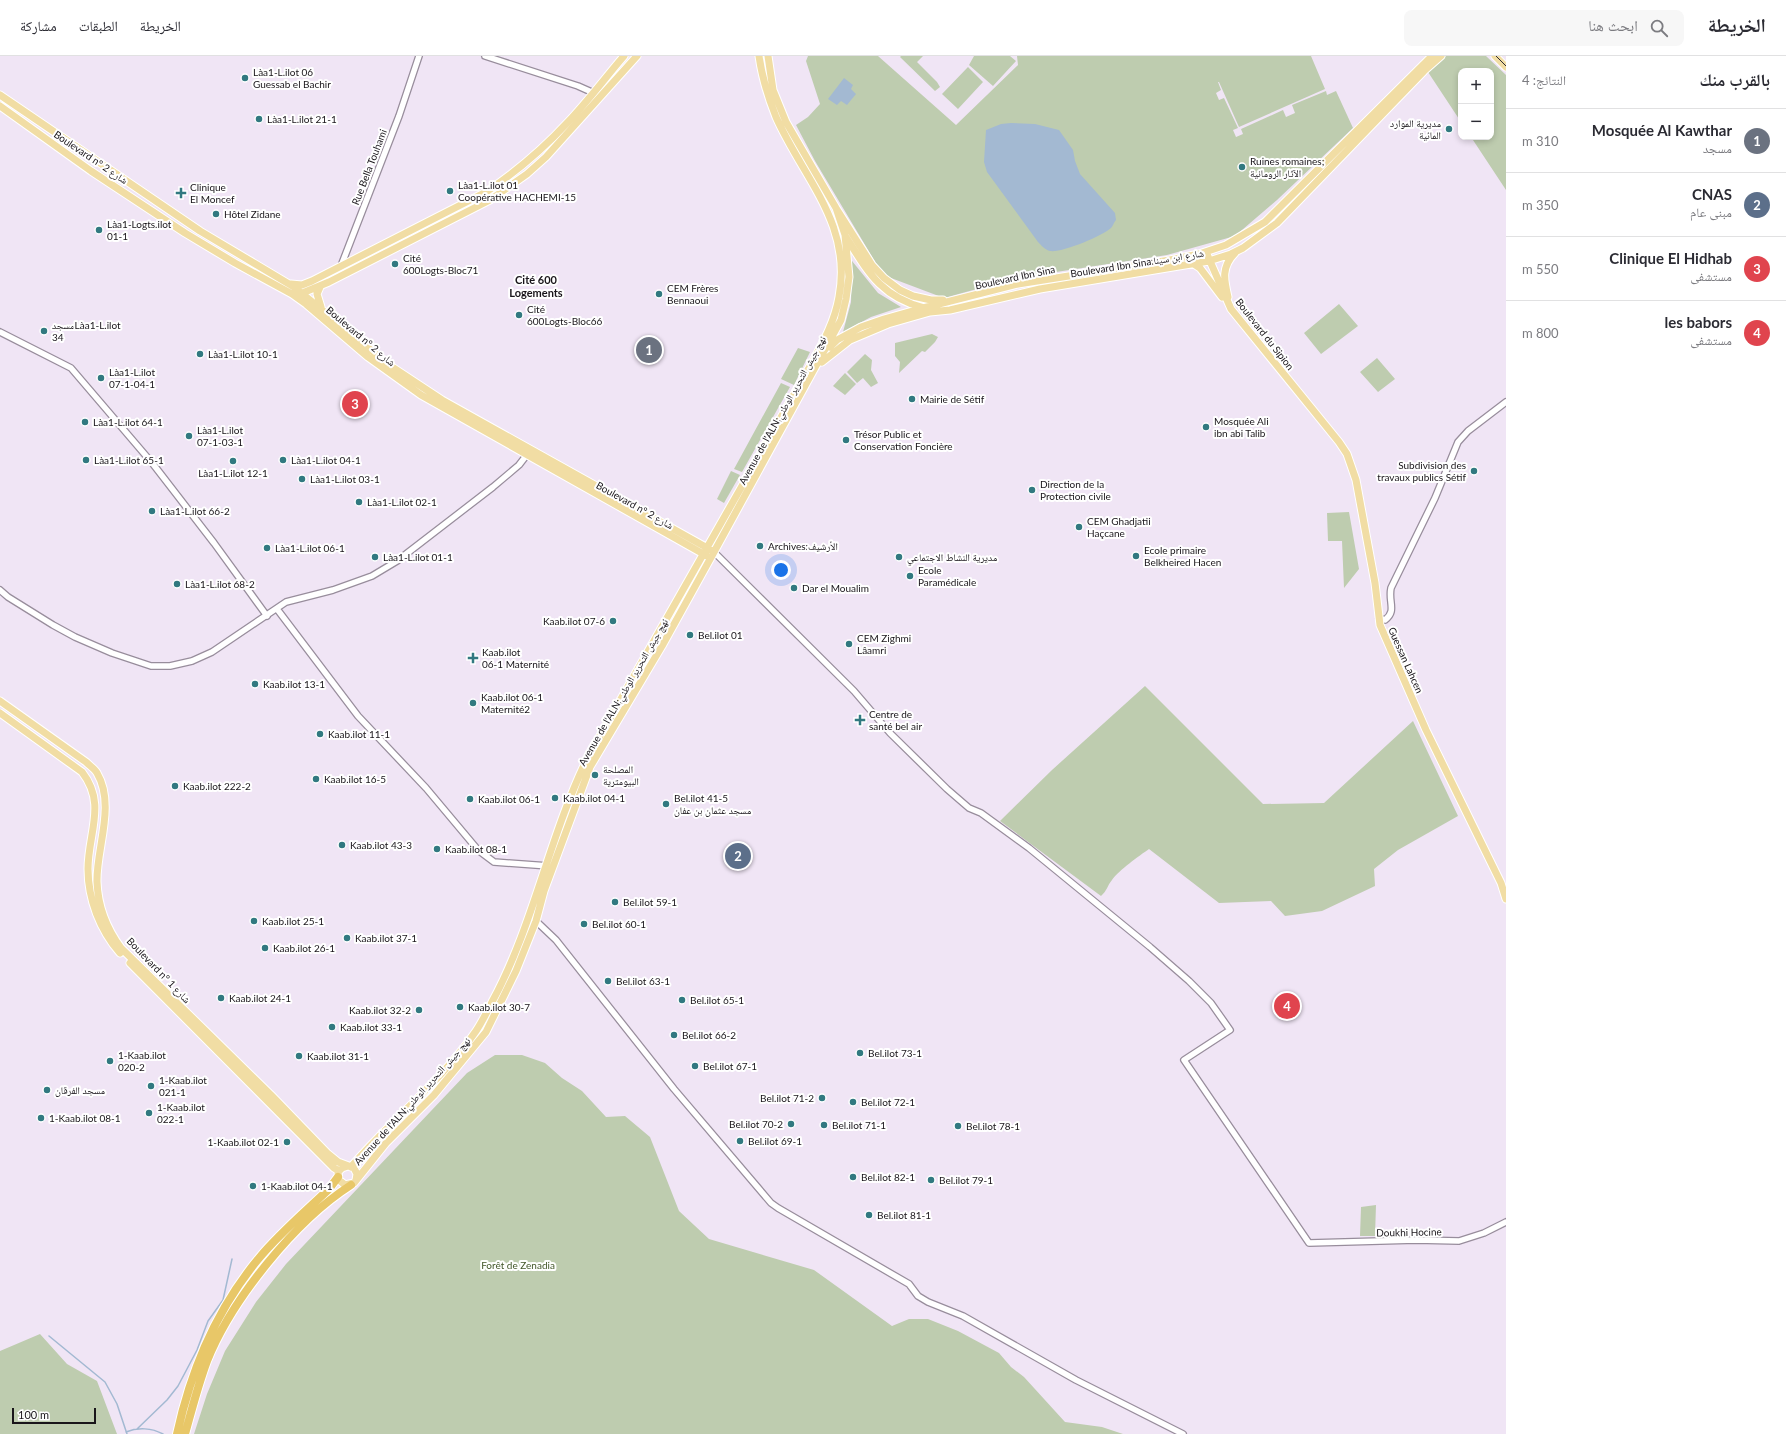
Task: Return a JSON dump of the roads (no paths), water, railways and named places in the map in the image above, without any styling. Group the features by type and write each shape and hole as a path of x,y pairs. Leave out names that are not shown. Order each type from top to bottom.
{"highway":[{"path":"177,1434 187,1394 198,1362 214,1328 236,1290 260,1257 329,1189 338,1174"},
{"path":"185,1434 190,1410 208,1360 229,1317 255,1278 279,1250 326,1204 354,1182"}],"main road":[{"path":"288,283 302,285 307,283 486,192 506,178 548,142 594,92 624,56"},
{"path":"292,294 303,294 329,282 490,200 528,174 546,157 637,56"},
{"path":"760,56 765,86 777,118 829,214"},
{"path":"768,56 773,90 779,107 795,138 836,208 872,265 884,278 900,290 913,296 931,300 953,300"},
{"name":"Boulevard Ibn Sina","path":"815,364 825,351 837,340 861,327 884,319 1018,284 1170,260 1206,252 1226,245 1265,222 1432,56"},
{"name":"Boulevard Ibn Sina:شارع ابن سينا","path":"950,310 1040,289 1209,261 1239,250 1277,223 1424,71 1441,56"},
{"path":"1494,56 1506,67"},
{"name":"Boulevard n° شارع 2","path":"0,95 200,231 288,283 321,308 369,350 400,373 528,452"},
{"name":"Boulevard n° شارع 2","path":"0,106 92,171 179,229 235,263 292,294 306,304 359,350 391,375 421,395 528,452 713,555"},
{"path":"836,208 845,235"},
{"name":"Boulevard Ibn Sina","path":"829,214 845,235 867,269 883,288 903,301 923,308 950,310"},
{"name":"Avenue de l'ALN;نهج جيش التحرير الوطني","path":"549,866 590,767 662,646 713,555 815,364 829,331 835,312 841,282 836,238 829,214"},
{"name":"Avenue de l'ALN;نهج جيش التحرير الوطني","path":"825,351 841,320 846,299 849,277 845,235"},
{"path":"1231,309 1226,284 1226,264 1239,250"},
{"name":"Boulevard du Sipion","path":"1206,252 1231,309 1292,384"},
{"path":"1194,264 1200,268 1231,309"},
{"path":"306,304 303,289 307,283"},
{"path":"320,286 317,294 321,308"},
{"path":"815,364 850,340 868,331 930,312 950,310"},
{"name":"Avenue de l'ALN;نهج جيش التحرير الوطني","path":"354,1182 386,1143 434,1095 486,1032 516,971 536,921 549,866 580,774 588,757 705,551 815,364"},
{"name":"Guessan Lahcen","path":"1292,384 1339,442 1347,454 1352,466 1370,554 1381,629 1426,730 1502,883 1506,899"},
{"name":"Boulevard n° شارع 1","path":"0,702 86,762 98,773 103,790 105,807 98,870 98,893 106,922 121,948 266,1090 327,1153 338,1162 350,1166"},
{"name":"Boulevard n° شارع 1","path":"0,713 82,772 88,780 95,802 95,814 88,867 90,890 101,924 112,944 171,1006 334,1168 338,1174"},
{"path":"350,1166 356,1171 354,1182 343,1184 338,1174 342,1168 350,1166 428,1088 458,1055 477,1031 508,971 549,866"}],"street":[{"name":"Rue Bella Touhami","path":"329,282 341,266 399,116 419,56"},
{"path":"485,56 578,86 602,96"},
{"path":"0,332 71,368 153,464 214,543 266,616"},
{"path":"1379,618 1385,620 1391,615 1392,610 1389,597 1391,588 1435,498 1458,442 1468,431 1506,402"},
{"path":"0,590 8,597 75,637 112,653 151,666 170,666 192,661 212,652 286,602 333,590 372,576 397,561 493,487 518,465 528,452"},
{"name":"Boulevard n° شارع 2","path":"713,555 722,559 854,691 890,733 947,789 969,808 981,813 1029,848 1140,938 1189,981 1211,1003 1230,1030 1184,1060 1309,1243"},
{"path":"277,609 358,716 426,788 478,850 494,862 549,866"},
{"path":"536,921 556,940 689,1107 778,1208 909,1284 918,1296 928,1302 963,1316 1076,1380 1183,1434"},
{"name":"Doukhi Hocine","path":"1309,1243 1416,1240 1459,1241 1484,1233 1506,1222"}],"water":[{"path":"844,78 853,85 851,89 856,94 847,105 841,101 837,105 828,99"},
{"path":"1001,124 1035,124 1059,130 1073,150 1080,174 1115,213 1116,220 1111,228 1082,243 1056,251 1046,250 1038,242 987,172 984,162 986,130"}],"waterway":[{"path":"137,1429 167,1400 178,1386 197,1350 208,1321 223,1300 232,1259"},
{"path":"49,1336 105,1382 117,1404 127,1434"},
{"path":"126,1432 135,1429 145,1429 154,1430 163,1434"}],"tram line":[{"path":"1496,56 1506,66"}],"place":[{"name":"Làa1-L.ilot 06 Guessab el Bachir","path":"245,78"},
{"name":"Làa1-L.ilot 21-1","path":"259,119"},
{"name":"مديرية الموارد المائية","path":"1449,129"},
{"name":"Ruines romaines; الآثار الرومانية","path":"1242,167"},
{"name":"Làa1-L.ilot 01 Coopérative HACHEMI-15","path":"450,191"},
{"name":"Clinique El Moncef","path":"181,193"},
{"name":"Hôtel Zidane","path":"216,214"},
{"name":"Làa1-Logts.ilot 01-1","path":"99,230"},
{"name":"Cité 600Logts-Bloc71","path":"395,264"},
{"name":"CEM Frères Bennaoui","path":"659,294"},
{"name":"Cité 600Logts-Bloc66","path":"519,315"},
{"name":"مسجدLàa1-L.ilot 34","path":"44,331"},
{"name":"Mosquée Al Kawthar","path":"649,350"},
{"name":"Làa1-L.ilot 10-1","path":"200,354"},
{"name":"Làa1-L.ilot 07-1-04-1","path":"101,378"},
{"name":"Mairie de Sétif","path":"912,399"},
{"name":"Clinique El Hidhab","path":"355,404"},
{"name":"Làa1-L.ilot 64-1","path":"85,422"},
{"name":"Mosquée Ali ibn abi Talib","path":"1206,427"},
{"name":"Làa1-L.ilot 07-1-03-1","path":"189,436"},
{"name":"Trésor Public et Conservation Foncière","path":"846,440"},
{"name":"Làa1-L.ilot 65-1","path":"86,460"},
{"name":"Làa1-L.ilot 04-1","path":"283,460"},
{"name":"Làa1-L.ilot 12-1","path":"233,461"},
{"name":"Subdivision des travaux publics Sétif","path":"1474,471"},
{"name":"Làa1-L.ilot 03-1","path":"302,479"},
{"name":"Direction de la Protection civile","path":"1032,490"},
{"name":"Làa1-L.ilot 02-1","path":"359,502"},
{"name":"Làa1-L.ilot 66-2","path":"152,511"},
{"name":"CEM Ghadjatii Haçcane","path":"1079,527"},
{"name":"Archives:الأرشيف","path":"760,546"},
{"name":"Làa1-L.ilot 06-1","path":"267,548"},
{"name":"Ecole primaire Belkheired Hacen","path":"1136,556"},
{"name":"Làa1-L.ilot 01-1","path":"375,557"},
{"name":"مديرية النشاط الاجتماعي","path":"899,557"},
{"name":"Ecole Paramédicale","path":"910,576"},
{"name":"Làa1-L.ilot 68-2","path":"177,584"},
{"name":"Dar el Moualim","path":"794,588"},
{"name":"Kaab.ilot 07-6","path":"613,621"},
{"name":"Bel.ilot 01","path":"690,635"},
{"name":"CEM Zighmi Lâamri","path":"849,644"},
{"name":"Kaab.ilot 06-1 Maternité","path":"473,658"},
{"name":"Kaab.ilot 13-1","path":"255,684"},
{"name":"Kaab.ilot 06-1 Maternité2","path":"473,703"},
{"name":"Centre de santé bel air","path":"860,720"},
{"name":"Kaab.ilot 11-1","path":"320,734"},
{"name":"المصلحة البيومترية","path":"595,775"},
{"name":"Kaab.ilot 16-5","path":"316,779"},
{"name":"Kaab.ilot 222-2","path":"175,786"},
{"name":"Kaab.ilot 04-1","path":"555,798"},
{"name":"Kaab.ilot 06-1","path":"470,799"},
{"name":"Bel.ilot 41-5 مسجد عثمان بن عفان","path":"666,804"},
{"name":"Kaab.ilot 43-3","path":"342,845"},
{"name":"Kaab.ilot 08-1","path":"437,849"},
{"name":"CNAS","path":"738,856"},
{"name":"Bel.ilot 59-1","path":"615,902"},
{"name":"Kaab.ilot 25-1","path":"254,921"},
{"name":"Bel.ilot 60-1","path":"584,924"},
{"name":"Kaab.ilot 37-1","path":"347,938"},
{"name":"Kaab.ilot 26-1","path":"265,948"},
{"name":"Bel.ilot 63-1","path":"608,981"},
{"name":"Kaab.ilot 24-1","path":"221,998"},
{"name":"Bel.ilot 65-1","path":"682,1000"},
{"name":"les babors","path":"1287,1006"},
{"name":"Kaab.ilot 30-7","path":"460,1007"},
{"name":"Kaab.ilot 32-2","path":"419,1010"},
{"name":"Kaab.ilot 33-1","path":"332,1027"},
{"name":"Bel.ilot 66-2","path":"674,1035"},
{"name":"Bel.ilot 73-1","path":"860,1053"},
{"name":"Kaab.ilot 31-1","path":"299,1056"},
{"name":"1-Kaab.ilot 020-2","path":"110,1061"},
{"name":"Bel.ilot 67-1","path":"695,1066"},
{"name":"1-Kaab.ilot 021-1","path":"151,1086"},
{"name":"مسجد الفرقان","path":"47,1090"},
{"name":"Bel.ilot 71-2","path":"822,1098"},
{"name":"Bel.ilot 72-1","path":"853,1102"},
{"name":"1-Kaab.ilot 022-1","path":"149,1113"},
{"name":"1-Kaab.ilot 08-1","path":"41,1118"},
{"name":"Bel.ilot 70-2","path":"791,1124"},
{"name":"Bel.ilot 71-1","path":"824,1125"},
{"name":"Bel.ilot 78-1","path":"958,1126"},
{"name":"Bel.ilot 69-1","path":"740,1141"},
{"name":"1-Kaab.ilot 02-1","path":"287,1142"},
{"name":"Bel.ilot 82-1","path":"853,1177"},
{"name":"Bel.ilot 79-1","path":"931,1180"},
{"name":"1-Kaab.ilot 04-1","path":"253,1186"},
{"name":"Bel.ilot 81-1","path":"869,1215"}],"district":[{"name":"Cité 600 Logements","path":"536,286"}],"park label":[{"name":"Forêt de Zenadia","path":"518,1265"}]}
